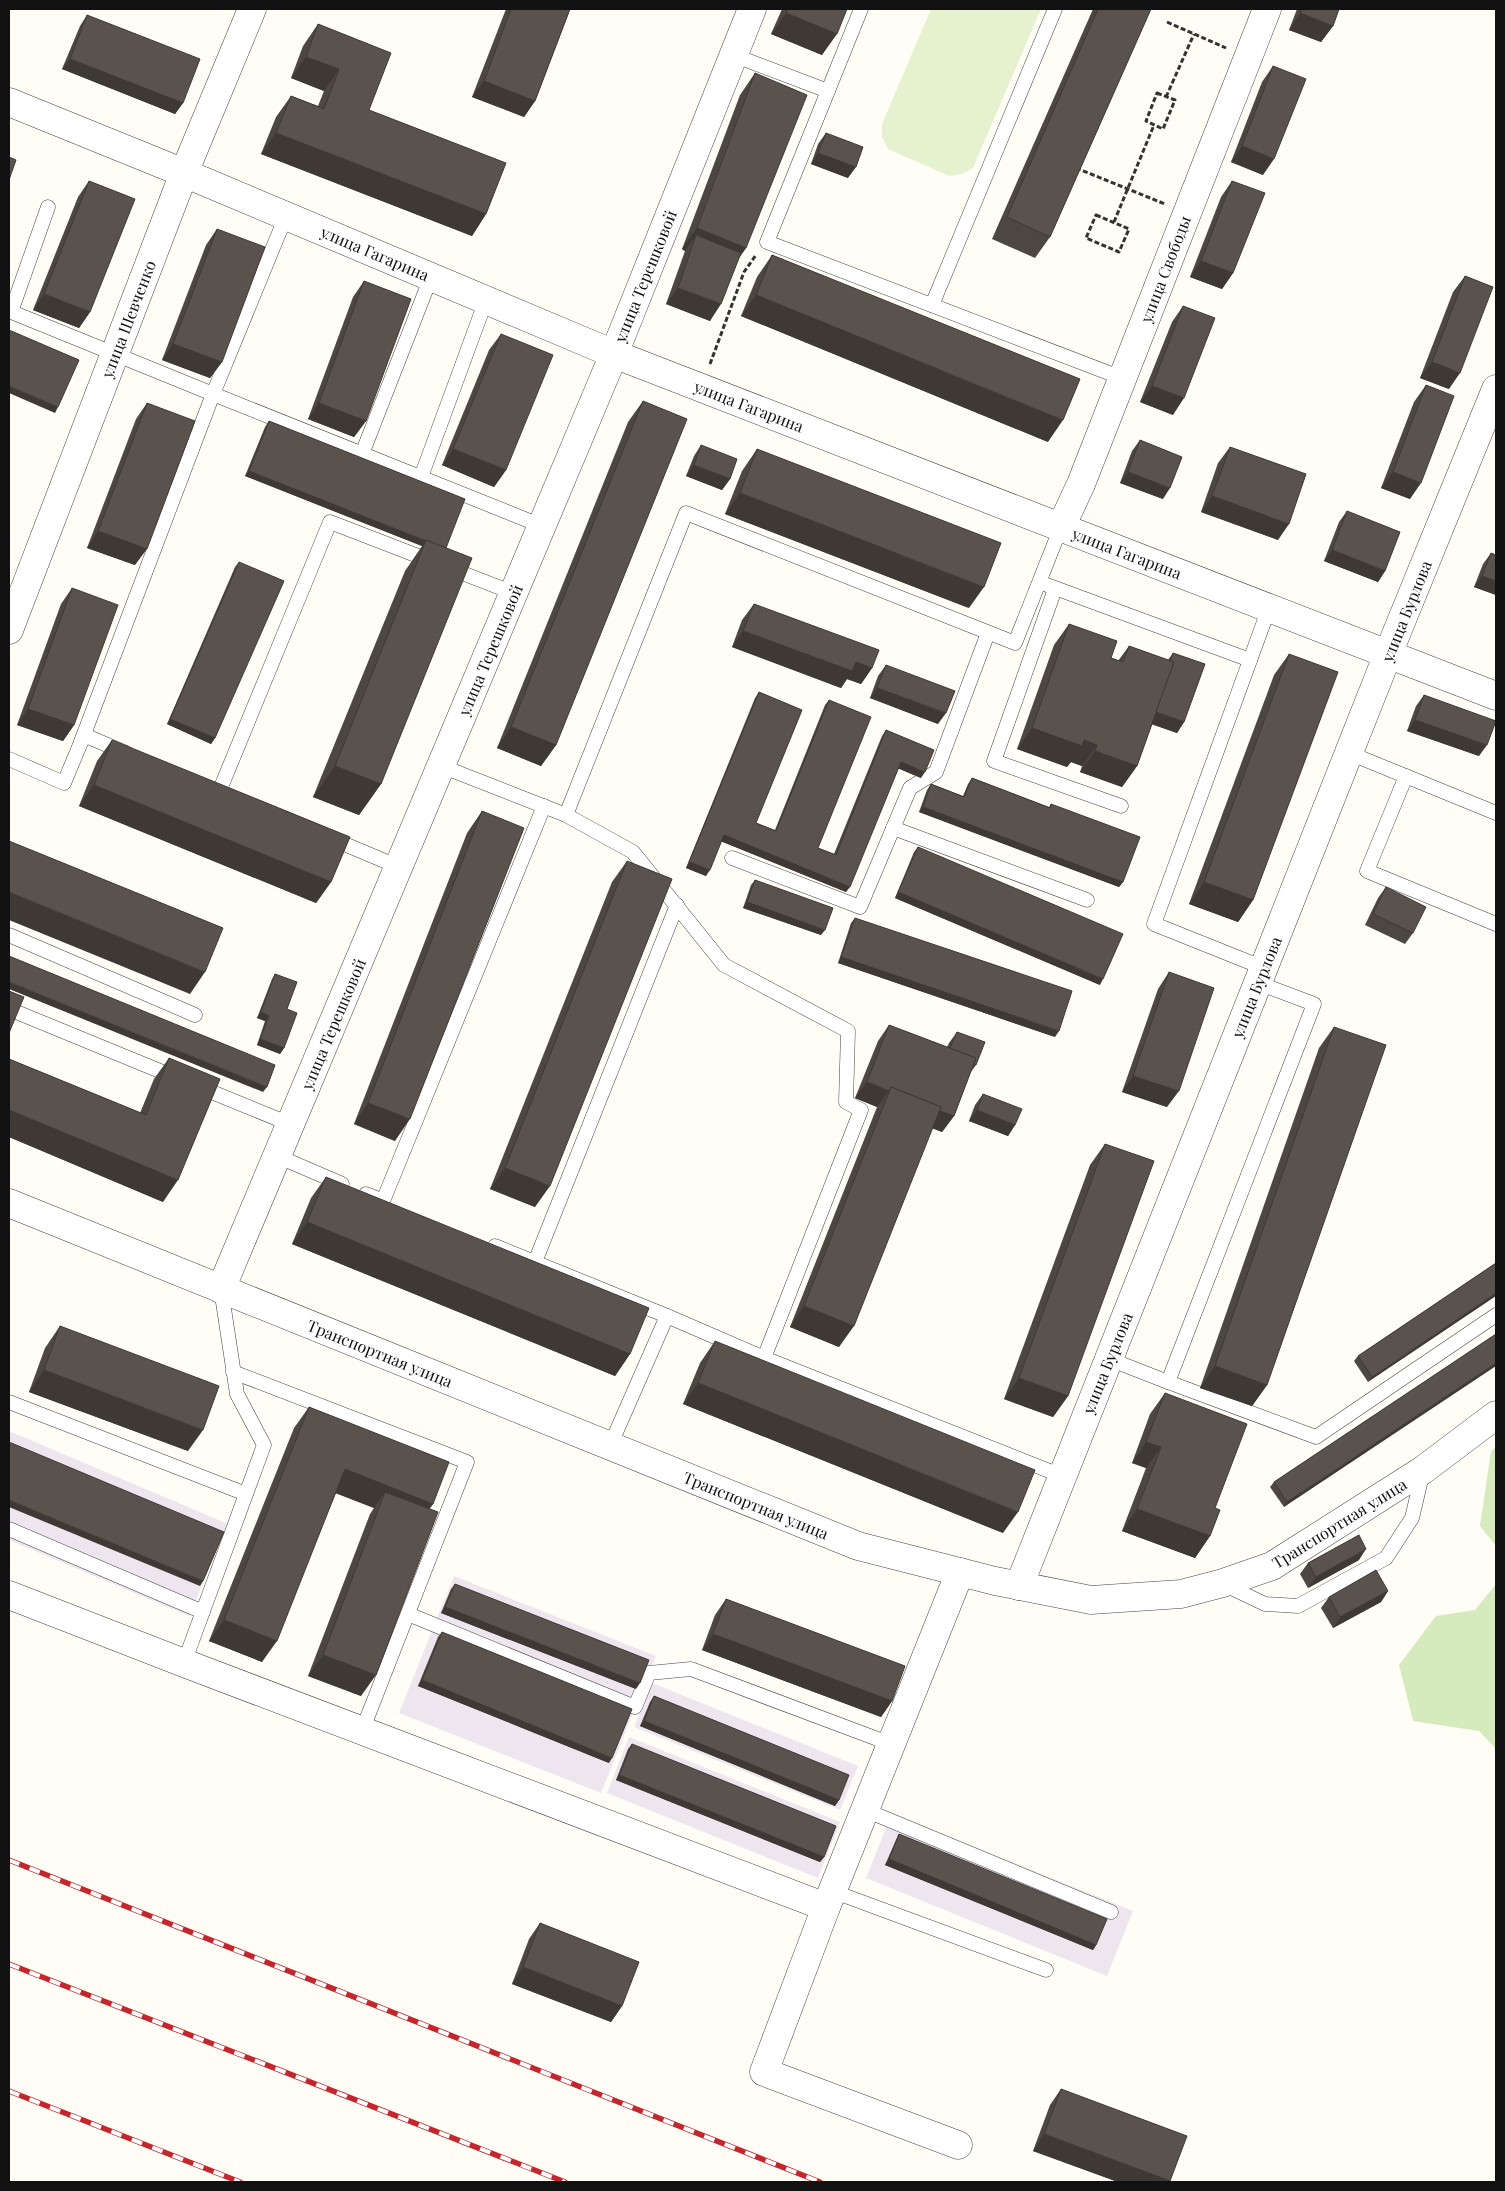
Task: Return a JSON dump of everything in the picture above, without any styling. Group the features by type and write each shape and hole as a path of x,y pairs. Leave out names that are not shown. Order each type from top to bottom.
{"street":[{"name":"улица Шевченко","path":"9,630 184,173 252,9"},
{"name":"улица Терешковой","path":"221,1289 614,354 752,9"},
{"name":"улица Свободы","path":"1061,528 1081,484 1267,9"},
{"name":"улица Гагарина","path":"9,102 184,173 614,354 1496,696"},
{"name":"улица Бурлова","path":"1019,1586 1388,654 1496,389"},
{"name":"Транспортная улица","path":"9,1203 858,1546 1019,1586 1091,1600 1181,1594 1223,1583 1272,1566 1424,1470 1496,1415"},
{"path":"958,2145 764,2072 829,1899 960,1572"},
{"path":"9,1595 362,1731 829,1899"}],"lane":[{"path":"861,9 767,242 1122,378"},
{"path":"932,305 1055,9"},
{"path":"733,55 828,91"},
{"path":"48,207 10,312 542,526"},
{"path":"81,742 213,394 286,216"},
{"path":"362,454 431,277"},
{"path":"421,477 486,300"},
{"path":"566,815 686,513 1015,643 1061,528"},
{"path":"219,792 330,522 514,593"},
{"path":"1039,583 1250,660"},
{"path":"1055,589 994,760 1121,806"},
{"path":"1168,1382 1314,1004 1261,975 1154,924 1269,608"},
{"path":"732,858 860,907 910,788 936,772 988,633"},
{"path":"9,759 64,783 84,735 138,758"},
{"path":"1349,753 1496,813"},
{"path":"441,766 566,815 633,852 724,966 848,1031 846,1102 862,1110 764,1358"},
{"path":"1406,776 1368,871 1496,924"},
{"path":"277,1156 387,1203 544,806"},
{"path":"894,828 1087,900"},
{"path":"318,833 399,867"},
{"path":"535,1262 677,905"},
{"path":"9,935 195,1015"},
{"path":"9,1009 290,1124"},
{"path":"481,1240 764,1358 1062,1476"},
{"path":"184,1663 264,1445 237,1394 221,1289"},
{"path":"1109,1359 1316,1436 1496,1315"},
{"path":"610,1446 667,1316"},
{"path":"233,1372 467,1462 362,1731"},
{"path":"9,1402 246,1494"},
{"path":"1223,1583 1265,1604 1298,1606 1386,1558 1412,1518 1424,1470"},
{"path":"9,1529 203,1612"},
{"path":"408,1614 635,1707 649,1673 692,1669 883,1741 889,1749"},
{"path":"865,1810 1111,1912"},
{"path":"829,1899 1046,1970"}],"path":[{"path":"1167,22 1248,57"},
{"path":"1166,97 1194,34"},
{"path":"1157,93 1166,97 1175,100 1163,129 1146,121 1157,93"},
{"path":"1114,222 1154,125"},
{"path":"1075,168 1187,214"},
{"path":"1096,215 1114,222 1129,229 1120,252 1086,238 1096,215"},
{"path":"718,339 744,272 767,242"}],"shaded area":[{"path":"9,1431 228,1524 189,1616 9,1540"},
{"path":"454,1576 656,1656 601,1793 399,1713"},
{"path":"652,1683 858,1766 840,1810 634,1727"},
{"path":"629,1737 840,1822 818,1878 607,1793"},
{"path":"892,1813 1133,1911 1107,1976 866,1878"}],"green space":[{"path":"931,9 1041,9 973,168 962,174 949,176 888,149 882,137 882,124"},
{"path":"1496,1447 1496,1546 1480,1526 1491,1451"},
{"path":"1496,1584 1496,1749 1479,1731 1413,1721 1399,1665 1436,1616 1475,1610"}],"building":[{"path":"511,9 570,9 535,101 484,81"},
{"path":"788,9 847,9 837,34 786,13"},
{"path":"1098,9 1151,9 1050,237 1007,217"},
{"path":"1302,9 1339,9 1333,26 1300,13"},
{"path":"87,15 200,59 183,103 70,59"},
{"path":"318,24 391,53 369,110 506,163 486,214 276,133 291,96 324,109 339,69 306,57"},
{"path":"1273,66 1306,79 1274,159 1242,146"},
{"path":"755,73 807,95 746,248 697,228"},
{"path":"826,133 863,147 856,167 818,153"},
{"path":"9,157 16,160 9,180"},
{"path":"89,181 135,199 90,312 44,294"},
{"path":"1232,181 1265,193 1233,273 1201,261"},
{"path":"217,229 265,247 222,362 173,344"},
{"path":"696,235 741,253 721,304 678,288"},
{"path":"772,255 1080,379 1063,420 756,295"},
{"path":"1465,276 1493,287 1460,373 1432,362"},
{"path":"364,281 411,299 366,421 319,403"},
{"path":"1183,306 1215,318 1184,398 1152,386"},
{"path":"9,330 79,360 58,407 9,386"},
{"path":"501,334 553,355 506,470 453,449"},
{"path":"1426,385 1454,396 1421,483 1393,472"},
{"path":"643,401 687,419 556,745 511,727"},
{"path":"147,403 195,421 147,549 98,531"},
{"path":"269,421 465,499 446,548 249,471"},
{"path":"1140,440 1182,457 1170,488 1128,472"},
{"path":"701,445 737,459 730,479 694,465"},
{"path":"1230,447 1306,474 1289,524 1212,496"},
{"path":"757,449 1001,543 984,587 740,493"},
{"path":"1347,511 1400,532 1385,571 1332,550"},
{"path":"426,540 472,558 381,784 335,766"},
{"path":"1491,553 1496,555 1496,581 1482,576"},
{"path":"239,562 284,581 215,738 170,719"},
{"path":"72,588 118,605 74,725 28,709"},
{"path":"754,604 879,650 872,668 856,662 852,671 743,631"},
{"path":"1069,624 1117,641 1111,658 1123,662 1129,646 1174,662 1137,766 1095,751 1097,745 1084,740 1082,746 1032,728"},
{"path":"1173,653 1205,664 1184,722 1156,712 1174,662 1170,661"},
{"path":"1289,654 1338,672 1253,900 1204,882"},
{"path":"886,665 955,691 946,713 877,688"},
{"path":"759,692 802,710 756,823 776,831 829,700 871,717 818,848 836,855 886,730 934,750 925,772 901,762 850,887 724,835 710,870 689,862"},
{"path":"1424,695 1496,721 1487,745 1415,720"},
{"path":"112,740 350,837 331,882 94,785"},
{"path":"972,778 1050,808 1051,804 1140,837 1123,882 923,807 931,784 964,797"},
{"path":"482,811 524,828 410,1119 368,1103"},
{"path":"9,841 223,928 205,972 9,892"},
{"path":"918,847 1123,934 1103,979 898,892"},
{"path":"627,861 672,879 550,1186 505,1168"},
{"path":"755,880 833,908 825,930 747,902"},
{"path":"1386,887 1426,907 1413,933 1373,914"},
{"path":"855,918 1072,991 1059,1031 841,957"},
{"path":"9,956 275,1065 267,1087 9,982"},
{"path":"1169,972 1214,988 1179,1091 1133,1076"},
{"path":"275,974 297,982 287,1009 297,1013 284,1048 260,1039 269,1016 261,1012"},
{"path":"9,991 24,997 9,1033"},
{"path":"889,1025 976,1058 954,1116 940,1111 941,1107 891,1087 889,1091 867,1082"},
{"path":"1334,1027 1386,1045 1267,1385 1215,1366"},
{"path":"957,1032 985,1042 976,1065 974,1064 976,1058 950,1048"},
{"path":"169,1058 220,1079 178,1180 9,1110 9,1059 146,1115"},
{"path":"891,1087 941,1107 854,1326 804,1306"},
{"path":"983,1094 1022,1109 1015,1125 977,1110"},
{"path":"1105,1144 1154,1161 1068,1396 1019,1378"},
{"path":"326,1177 649,1308 630,1354 307,1222"},
{"path":"1496,1263 1496,1293 1372,1377 1358,1356"},
{"path":"60,1326 219,1386 203,1430 44,1370"},
{"path":"1496,1334 1496,1363 1287,1502 1274,1482"},
{"path":"715,1341 1035,1470 1018,1512 698,1383"},
{"path":"1165,1393 1247,1424 1215,1508 1220,1510 1210,1536 1137,1509 1161,1447 1146,1442"},
{"path":"309,1407 449,1462 433,1504 345,1469 277,1641 224,1620"},
{"path":"9,1442 224,1532 203,1581 9,1500"},
{"path":"385,1492 438,1512 376,1675 323,1655"},
{"path":"1359,1535 1366,1549 1316,1577 1308,1563"},
{"path":"1376,1570 1388,1591 1340,1617 1329,1597"},
{"path":"455,1584 649,1660 640,1683 445,1607"},
{"path":"726,1599 905,1666 892,1701 713,1634"},
{"path":"442,1632 632,1709 612,1758 422,1680"},
{"path":"654,1696 849,1775 839,1800 644,1721"},
{"path":"632,1744 836,1826 824,1857 619,1775"},
{"path":"899,1834 1107,1919 1096,1945 889,1859"},
{"path":"540,1923 639,1962 622,2006 523,1967"},
{"path":"1061,2089 1187,2136 1170,2181 1044,2134"}],"railway":[{"path":"9,1860 820,2182"},
{"path":"9,1964 565,2182"},
{"path":"9,2091 240,2182"}]}
